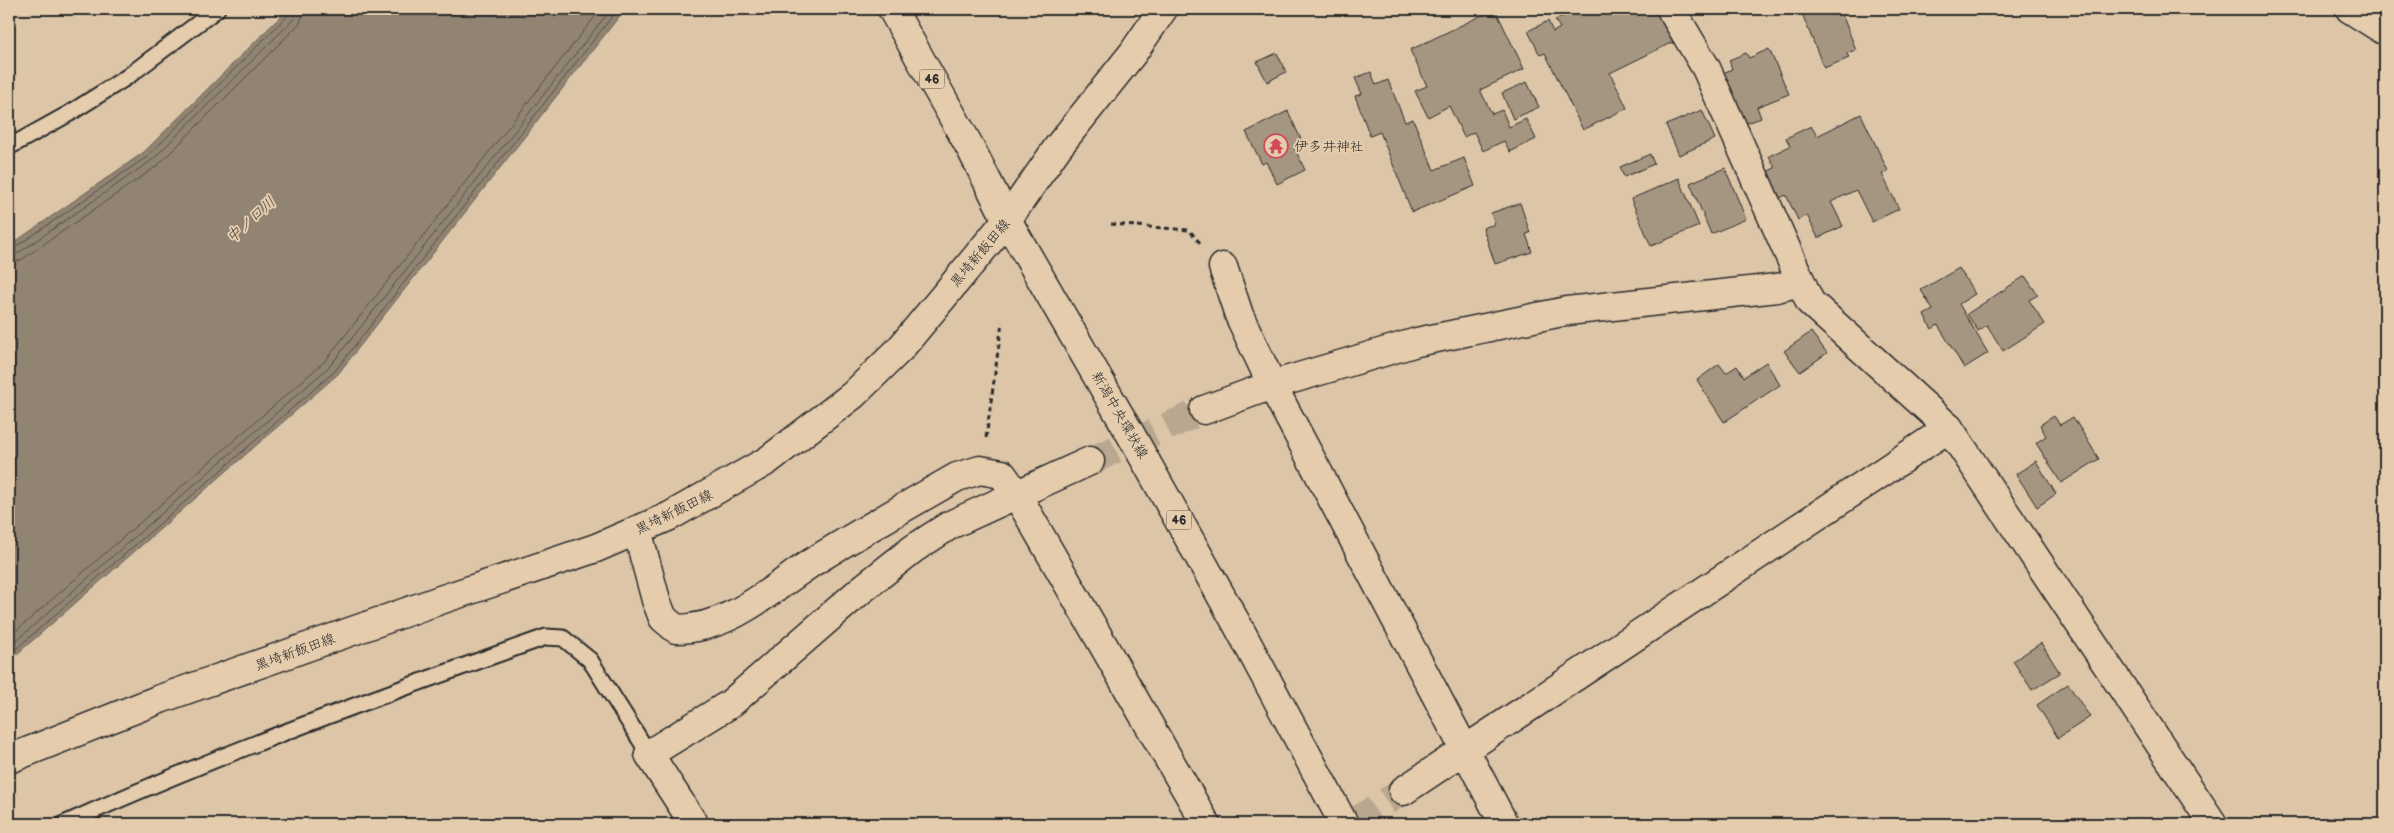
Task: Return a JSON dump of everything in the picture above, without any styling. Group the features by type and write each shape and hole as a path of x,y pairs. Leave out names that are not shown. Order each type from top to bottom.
{"street":[{"name":"新潟中央環状線","path":"892,9 971,149 1007,220 1141,452 1344,824"},
{"name":"黒埼新飯田線","path":"9,760 160,699 443,599 596,548 710,495 767,461 853,395 900,349 1007,220 1058,147 1133,53 1163,9"},
{"path":"1671,9 1706,68 1810,302 1949,428 2213,824"},
{"path":"2350,9 2385,31"},
{"path":"1223,267 1239,315 1272,385 1463,750 1504,824"},
{"path":"1204,410 1272,385 1417,342 1567,311 1777,288 1800,282"},
{"path":"1403,791 1949,428"},
{"path":"694,824 649,754 730,704 861,590 913,549 950,525 1090,461"},
{"path":"637,530 656,600 663,618 676,629 696,629 736,614 812,563 957,477 980,470 1002,474 1017,495 1206,824"}],"lane":[{"path":"9,147 70,113 127,77 216,9"},
{"path":"64,824 185,771 427,679 546,637 563,638 590,660 649,754"}],"path":[{"path":"1111,224 1189,230"},
{"path":"986,439 1002,322"}],"water":[{"name":"中ノ口川","path":"288,9 625,9 338,374 9,661 9,246 144,152"}],"building":[{"path":"1495,9 1524,69 1480,90 1492,114 1502,110 1509,127 1526,119 1536,139 1510,152 1504,141 1483,151 1474,132 1464,137 1449,106 1428,117 1415,91 1427,86 1410,50"},
{"path":"1576,9 1581,9 1584,14 1594,9 1656,9 1673,42 1610,73 1627,108 1583,130 1545,53 1540,55 1528,31 1548,21 1553,32 1560,28 1555,20"},
{"path":"1807,9 1840,9 1856,50 1847,53 1849,58 1824,68 1801,11"},
{"path":"1769,49 1789,94 1757,107 1761,118 1742,125 1721,74 1732,69 1729,60 1746,53 1749,58"},
{"path":"1277,53 1286,72 1267,82 1257,62"},
{"path":"1371,72 1376,85 1388,80 1405,122 1413,119 1434,170 1464,158 1475,186 1412,212 1380,132 1370,136 1355,96 1362,94 1355,78"},
{"path":"1527,82 1539,107 1513,119 1502,93"},
{"path":"1702,110 1715,139 1679,155 1666,125"},
{"path":"1288,111 1304,146 1295,149 1305,170 1277,184 1266,162 1262,164 1246,132"},
{"path":"1861,114 1888,171 1882,174 1899,209 1872,222 1856,190 1831,202 1843,226 1818,238 1807,215 1798,220 1786,195 1776,200 1764,173 1775,168 1769,156 1790,146 1786,138 1811,126 1817,136"},
{"path":"1650,154 1654,164 1624,177 1620,167"},
{"path":"1725,168 1746,219 1711,234 1690,183"},
{"path":"1679,178 1699,226 1651,246 1631,199"},
{"path":"1520,203 1530,233 1526,234 1532,252 1495,264 1483,228 1495,224 1491,213"},
{"path":"1959,268 1975,294 1959,304 1988,353 1964,368 1938,325 1932,329 1924,315 1933,310 1921,290"},
{"path":"2025,276 2038,295 2029,300 2045,324 2003,351 1987,325 1978,331 1967,314"},
{"path":"1811,332 1827,353 1800,372 1784,351"},
{"path":"1766,362 1780,385 1724,422 1697,380 1719,364 1726,373 1737,366 1744,377"},
{"path":"2054,416 2060,425 2073,417 2099,459 2061,483 2036,443 2046,436 2040,425"},
{"path":"2036,461 2056,494 2037,507 2016,474"},
{"path":"2041,643 2060,673 2032,690 2013,661"},
{"path":"2068,684 2090,717 2058,738 2037,705"}],"tunnel":[{"path":"1090,461 1204,410"},
{"path":"1351,824 1403,791"}],"place":[{"name":"伊多井神社","path":"1276,146"}]}
